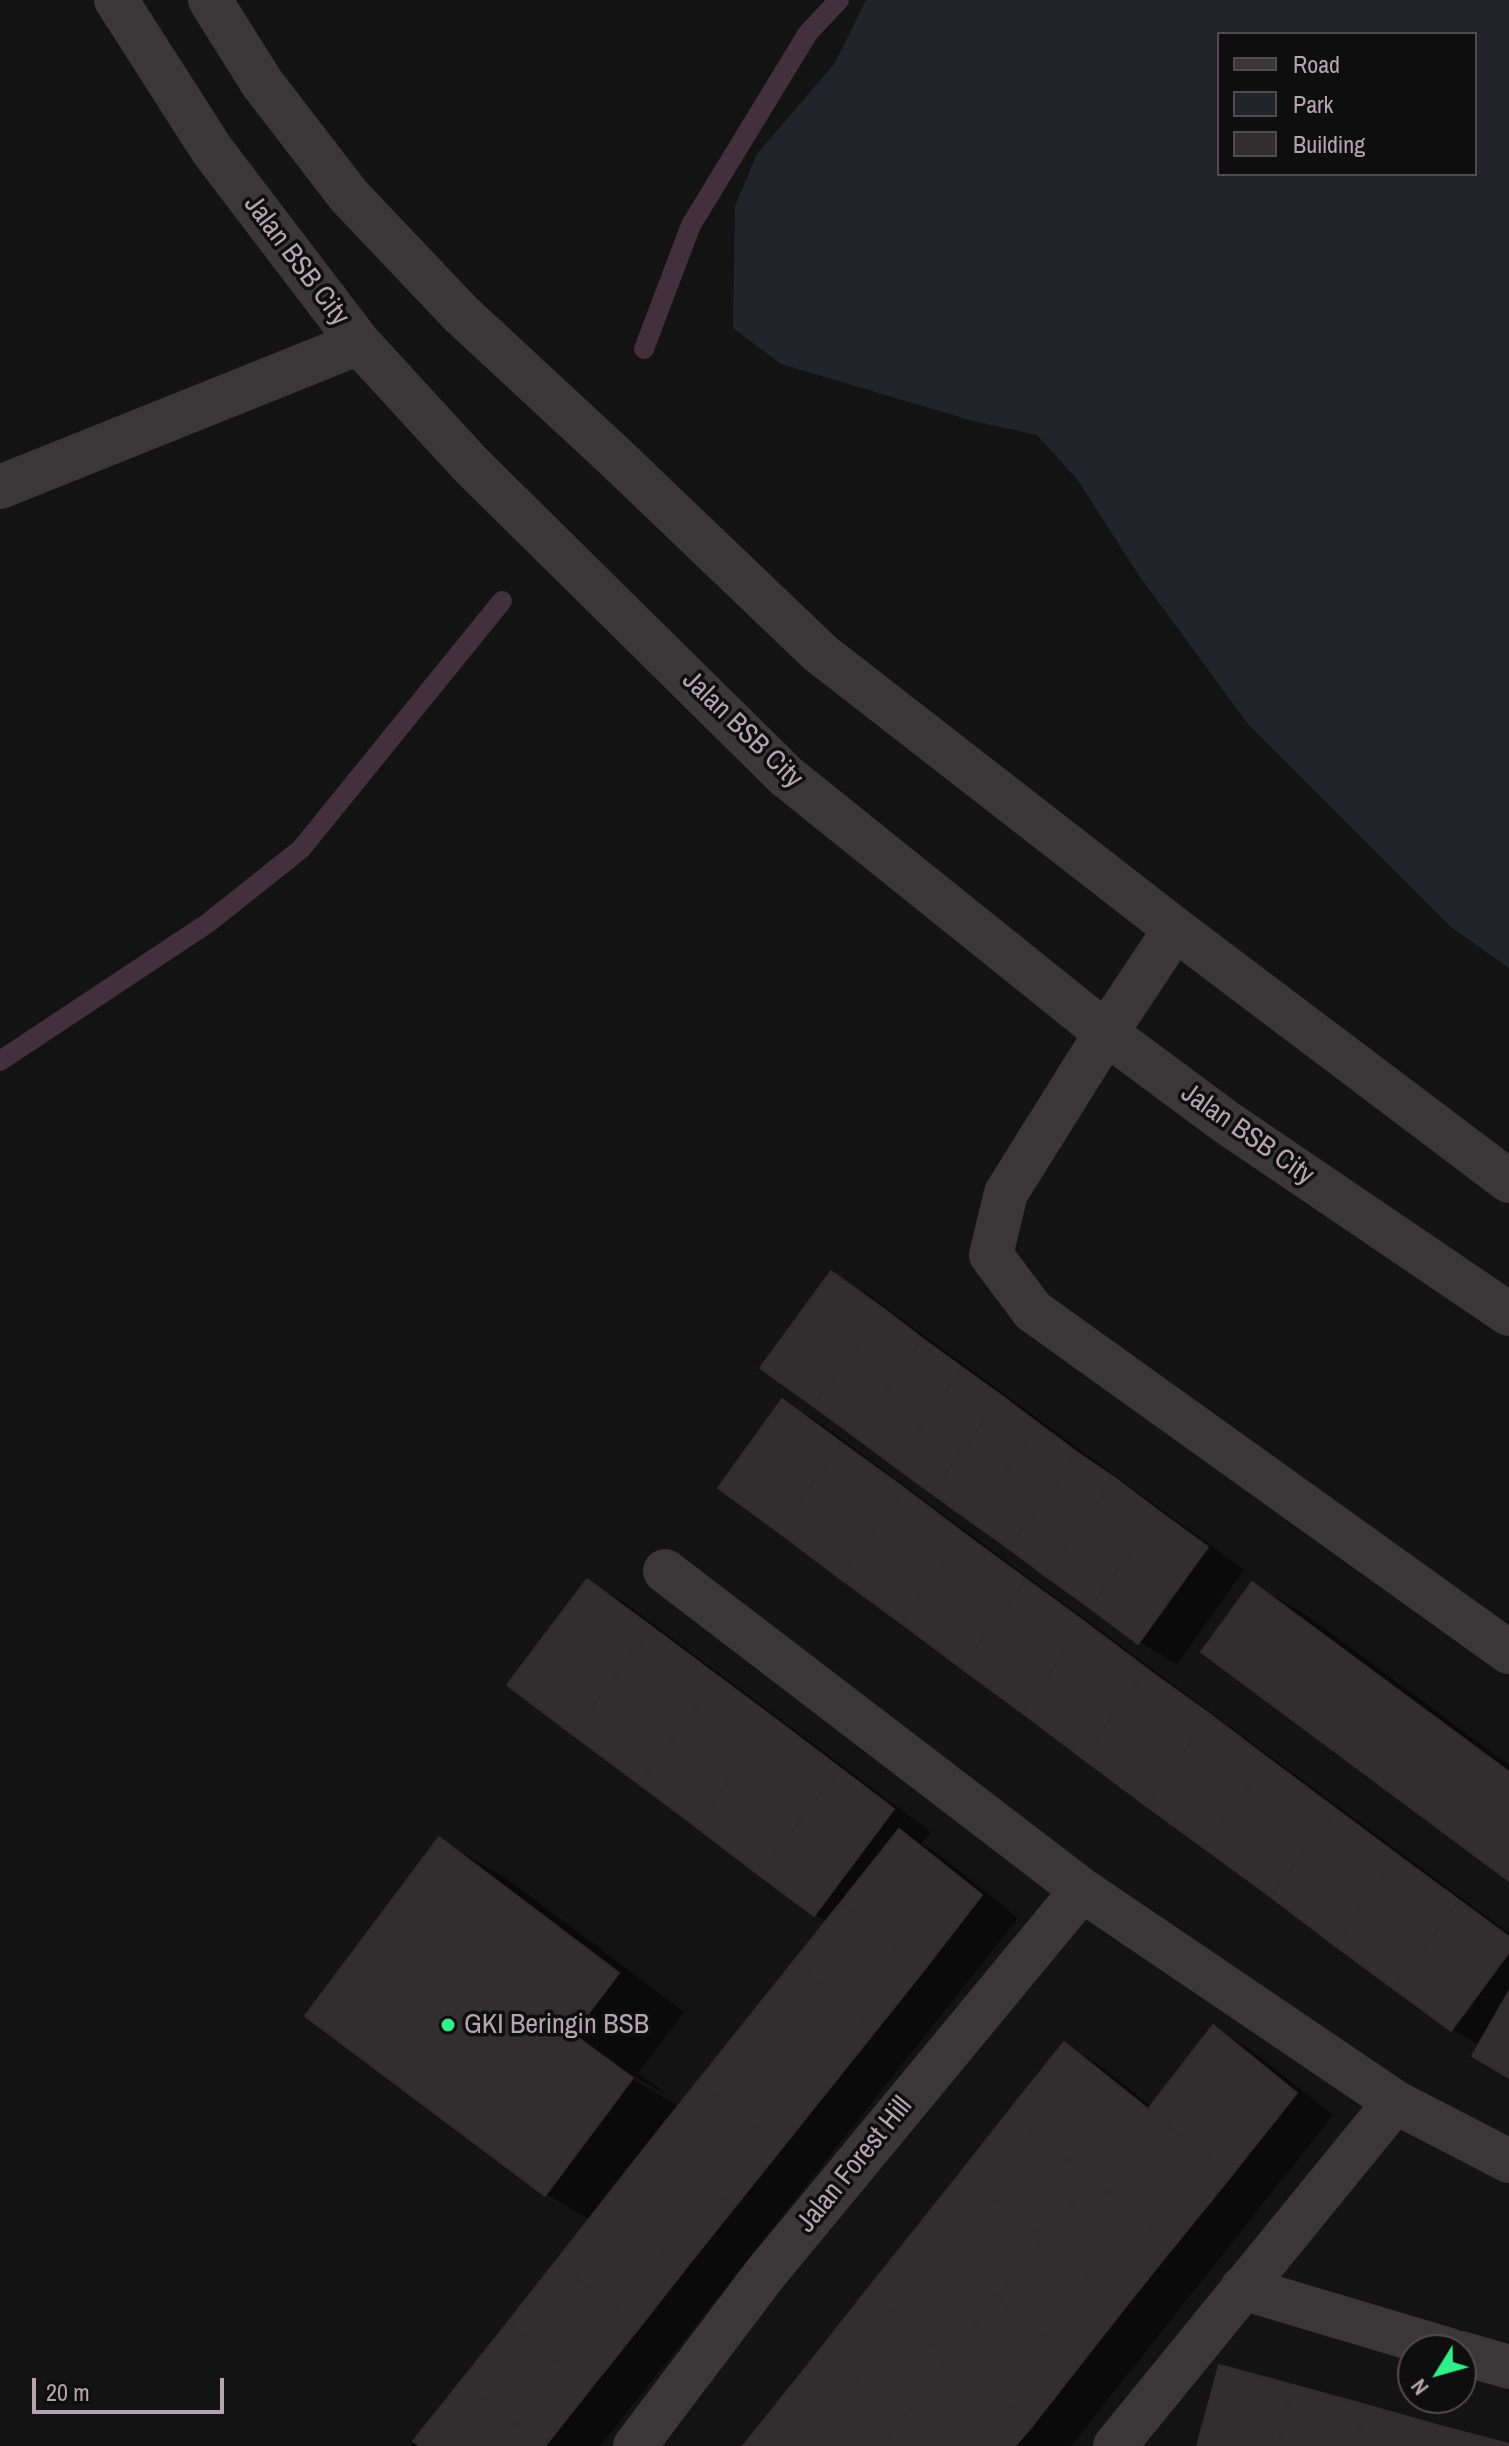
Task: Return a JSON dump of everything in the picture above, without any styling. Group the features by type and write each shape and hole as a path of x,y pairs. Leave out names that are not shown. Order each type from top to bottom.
{"street":[{"name":"Jalan BSB City","path":"116,0 212,150 359,343 471,465 786,776 1106,1033 1226,1122 1509,1314"},
{"path":"210,0 262,83 349,196 461,314 820,653 1175,929 1509,1181"},
{"path":"0,487 359,343"},
{"path":"1175,929 1006,1193 991,1255 1033,1311 1509,1652"},
{"path":"665,1571 1082,1890 1395,2102 1509,2161"},
{"name":"Jalan Forest Hill","path":"635,2446 765,2274 1082,1890"},
{"path":"1115,2446 1395,2102"},
{"path":"1242,2288 1397,2334"},
{"path":"1477,2358 1509,2367"}],"green space":[{"path":"866,0 1509,0 1509,968 1451,927 1248,724 1140,577 1077,479 1037,435 973,421 781,364 733,328 735,206 757,154 835,63"}],"building":[{"path":"831,1271 884,1309 813,1406 760,1368"},
{"path":"884,1309 923,1339 854,1436 813,1406"},
{"path":"923,1339 963,1368 893,1465 854,1436"},
{"path":"963,1368 1002,1396 931,1493 893,1465"},
{"path":"1002,1396 1039,1424 970,1521 931,1493"},
{"path":"782,1399 842,1443 777,1531 718,1488"},
{"path":"1039,1424 1078,1453 1008,1548 970,1521"},
{"path":"842,1443 904,1488 838,1577 777,1531"},
{"path":"1078,1453 1115,1478 1044,1575 1008,1548"},
{"path":"1115,1478 1160,1512 1090,1608 1044,1575"},
{"path":"904,1488 966,1535 901,1623 838,1577"},
{"path":"1160,1512 1208,1547 1138,1644 1090,1608"},
{"path":"966,1535 1026,1579 961,1668 901,1623"},
{"path":"587,1579 652,1627 572,1734 507,1685"},
{"path":"1026,1579 1086,1623 1021,1712 961,1668"},
{"path":"1252,1582 1509,1772 1509,1881 1201,1652"},
{"path":"1086,1623 1147,1669 1082,1758 1021,1712"},
{"path":"652,1627 719,1677 639,1784 572,1734"},
{"path":"1147,1669 1211,1715 1145,1805 1082,1758"},
{"path":"719,1677 774,1718 695,1826 639,1784"},
{"path":"1211,1715 1269,1759 1204,1848 1145,1805"},
{"path":"774,1718 840,1768 759,1875 695,1826"},
{"path":"1269,1759 1336,1809 1271,1897 1204,1848"},
{"path":"840,1768 894,1809 814,1916 759,1875"},
{"path":"1336,1809 1399,1856 1334,1945 1271,1897"},
{"path":"899,1829 982,1895 924,1970 841,1902"},
{"name":"GKI Beringin BSB","path":"439,1837 619,1973 573,2034 633,2078 545,2196 305,2016"},
{"path":"1399,1856 1459,1900 1394,1989 1334,1945"},
{"path":"1459,1900 1509,1937 1509,1952 1451,2031 1394,1989"},
{"path":"841,1902 924,1970 877,2029 793,1962"},
{"path":"793,1962 877,2029 829,2089 745,2022"},
{"path":"1509,1991 1509,2078 1472,2056"},
{"path":"745,2022 829,2089 782,2148 698,2081"},
{"path":"1213,2025 1297,2093 1231,2176 1148,2109"},
{"path":"1064,2042 1148,2109 1092,2179 1008,2112"},
{"path":"698,2081 782,2148 734,2208 650,2141"},
{"path":"1148,2109 1231,2176 1175,2245 1092,2179"},
{"path":"1008,2112 1092,2179 1044,2239 961,2172"},
{"path":"650,2141 734,2208 686,2268 603,2201"},
{"path":"961,2172 1044,2239 997,2298 914,2231"},
{"path":"1092,2179 1175,2245 1127,2305 1044,2239"},
{"path":"603,2201 686,2268 639,2328 556,2261"},
{"path":"914,2231 997,2298 949,2358 866,2291"},
{"path":"1044,2239 1127,2305 1080,2365 997,2298"},
{"path":"556,2261 639,2328 591,2388 508,2322"},
{"path":"866,2291 949,2358 902,2418 819,2351"},
{"path":"997,2298 1080,2365 1033,2425 949,2358"},
{"path":"508,2322 591,2388 545,2446 461,2381"},
{"path":"819,2351 902,2418 880,2446 815,2446 771,2411"},
{"path":"949,2358 1033,2425 1015,2446 937,2446 902,2418"},
{"path":"1219,2365 1293,2385 1277,2446 1197,2446"},
{"path":"461,2381 543,2446 420,2446 413,2441"},
{"path":"1293,2385 1366,2405 1356,2446 1277,2446"},
{"path":"1366,2405 1440,2426 1435,2446 1356,2446"},
{"path":"771,2411 815,2446 743,2446"},
{"path":"902,2418 937,2446 880,2446"},
{"path":"1440,2426 1509,2444 1509,2446 1435,2446"}],"waterway":[{"path":"644,349 691,225 808,33 839,0"},
{"path":"0,1061 208,923 301,849 502,601"}],"place":[{"name":"GKI Beringin BSB","path":"448,2025"}]}
